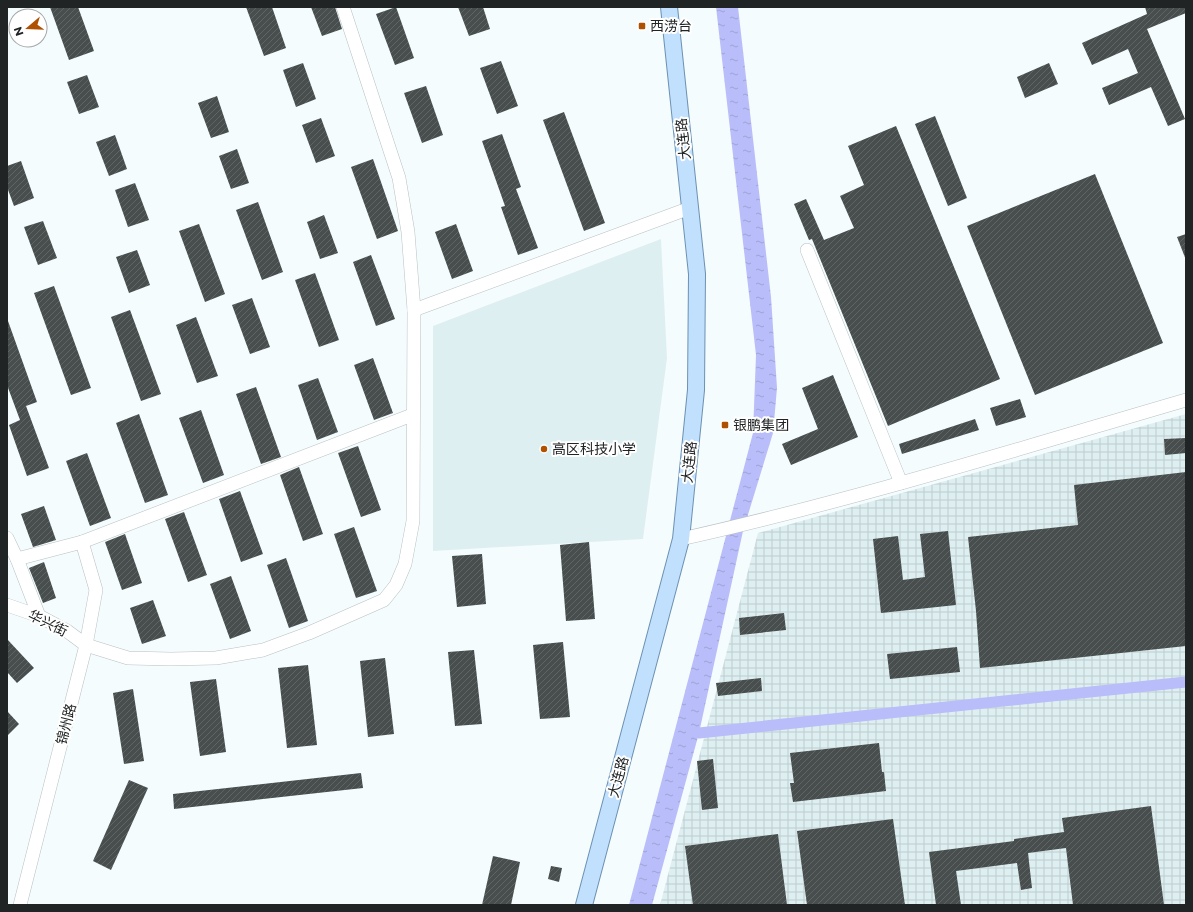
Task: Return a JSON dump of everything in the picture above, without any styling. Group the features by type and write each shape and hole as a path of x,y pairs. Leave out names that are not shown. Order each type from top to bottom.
{"main road":[{"name":"大连路","path":"584,905 681,539 696,390 697,274 669,7"}],"street":[{"name":"华兴街","path":"7,605 39,616 67,631 86,645 128,658 216,658 263,650 309,633 384,600 396,585 405,564 412,521 414,310 408,232 399,178 343,7"},
{"path":"414,310 690,208"},
{"path":"807,250 901,483"},
{"path":"681,539 901,483 1186,400"},
{"path":"17,559 82,542 412,415"},
{"path":"7,538 17,559 39,616"},
{"name":"锦州路","path":"20,905 86,645 96,590 82,542"}],"shaded area":[{"name":"高区科技小学","path":"661,239 667,358 643,539 433,551 433,326"},
{"path":"1186,414 1186,905 660,905 758,533"}],"water":[{"path":"716,7 738,7 771,297 777,388 773,433 743,531 699,733 652,905 629,905 753,433 756,355"}],"building":[{"path":"50,7 78,7 94,51 69,60"},
{"path":"246,7 272,7 286,48 264,56"},
{"path":"311,7 335,7 342,29 322,36"},
{"path":"396,7 414,58 395,65 376,14"},
{"path":"458,7 483,7 490,29 469,36"},
{"path":"1145,7 1186,7 1186,13 1147,29 1185,119 1168,126 1151,87 1109,105 1102,88 1138,73 1128,49 1092,65 1082,43 1147,14"},
{"path":"501,61 518,106 497,114 480,68"},
{"path":"303,63 316,99 296,107 283,70"},
{"path":"1049,63 1058,84 1025,98 1017,77"},
{"path":"87,75 99,107 79,114 67,82"},
{"path":"426,86 443,135 422,143 404,93"},
{"path":"217,96 229,132 211,138 198,103"},
{"path":"564,112 605,223 584,231 543,120"},
{"path":"935,116 967,198 948,206 915,124"},
{"path":"321,118 335,156 316,163 302,125"},
{"path":"896,126 1000,379 888,426 812,239 809,240 794,204 806,199 824,240 854,228 840,196 864,185 848,146"},
{"path":"502,134 521,187 516,189 538,248 518,255 501,207 505,206 482,141"},
{"path":"115,135 127,169 109,176 96,142"},
{"path":"237,149 249,183 231,189 219,156"},
{"path":"373,159 398,231 377,239 351,167"},
{"path":"21,161 34,198 14,206 7,187 7,166"},
{"path":"1095,174 1163,343 1035,395 967,226"},
{"path":"135,183 149,220 128,227 115,190"},
{"path":"258,202 283,272 262,280 236,210"},
{"path":"324,215 338,253 320,259 307,222"},
{"path":"43,221 57,258 38,265 24,227"},
{"path":"199,224 225,294 205,302 179,231"},
{"path":"456,224 473,271 452,279 435,232"},
{"path":"1186,234 1186,260 1177,237"},
{"path":"137,250 150,285 129,293 116,257"},
{"path":"371,255 395,319 376,326 353,262"},
{"path":"315,273 339,340 319,347 295,280"},
{"path":"54,286 91,388 71,395 34,293"},
{"path":"252,298 270,347 250,354 232,305"},
{"path":"130,310 161,394 141,401 111,317"},
{"path":"196,317 218,376 197,383 176,325"},
{"path":"8,321 37,402 26,406 49,468 27,476 9,425 20,420 7,385"},
{"path":"373,358 393,413 374,420 354,365"},
{"path":"833,375 858,437 791,465 782,444 818,429 802,388"},
{"path":"318,378 338,432 317,440 298,385"},
{"path":"256,387 281,457 261,464 236,394"},
{"path":"1020,399 1026,417 996,426 990,408"},
{"path":"201,410 224,475 203,483 179,418"},
{"path":"139,414 168,495 145,503 116,423"},
{"path":"975,419 979,430 902,454 899,444"},
{"path":"1186,438 1186,453 1165,455 1164,439"},
{"path":"358,446 381,510 361,517 338,453"},
{"path":"87,453 111,518 90,526 66,461"},
{"path":"299,467 323,534 303,541 280,475"},
{"path":"1186,472 1186,646 980,668 976,611 968,537 1078,525 1074,485"},
{"path":"240,491 263,554 241,562 219,499"},
{"path":"44,506 56,540 33,547 21,514"},
{"path":"184,512 207,575 188,582 165,519"},
{"path":"354,527 377,591 356,598 334,534"},
{"path":"948,531 956,605 881,613 873,539 898,536 903,580 925,577 920,534"},
{"path":"125,534 142,583 122,590 105,542"},
{"path":"589,542 595,619 566,621 560,545"},
{"path":"482,554 486,604 457,607 452,556"},
{"path":"286,558 308,621 289,628 267,565"},
{"path":"44,562 56,598 43,603 29,568"},
{"path":"231,576 251,631 230,639 210,584"},
{"path":"153,600 166,636 142,644 130,608"},
{"path":"784,613 786,630 740,635 739,618"},
{"path":"7,639 34,668 17,683 7,672"},
{"path":"563,642 570,717 540,719 533,645"},
{"path":"957,647 960,672 890,679 887,654"},
{"path":"474,650 482,724 455,726 448,652"},
{"path":"385,658 394,734 368,737 360,661"},
{"path":"308,665 317,745 287,748 278,668"},
{"path":"761,678 762,691 718,696 716,683"},
{"path":"216,679 226,752 200,756 190,682"},
{"path":"133,689 144,761 124,764 113,693"},
{"path":"7,711 19,724 7,736"},
{"path":"879,743 882,772 884,772 886,791 793,802 790,783 794,783 790,753"},
{"path":"713,759 718,808 702,810 697,761"},
{"path":"361,773 363,788 174,809 173,794"},
{"path":"129,780 148,788 111,870 93,861"},
{"path":"1151,806 1164,905 1073,905 1066,848 1028,853 1032,888 1021,890 1017,863 956,871 961,905 936,905 929,852 1014,841 1014,839 1064,832 1062,818"},
{"path":"893,819 905,905 807,905 797,831"},
{"path":"778,834 787,905 693,905 685,846"},
{"path":"493,856 520,862 511,905 482,905"},
{"path":"551,866 562,868 559,882 548,879"}],"waterway":[{"path":"699,733 1186,682"}],"place":[{"name":"西涝台","path":"642,26"},
{"name":"银鹏集团","path":"725,425"},
{"name":"高区科技小学","path":"544,449"}]}
